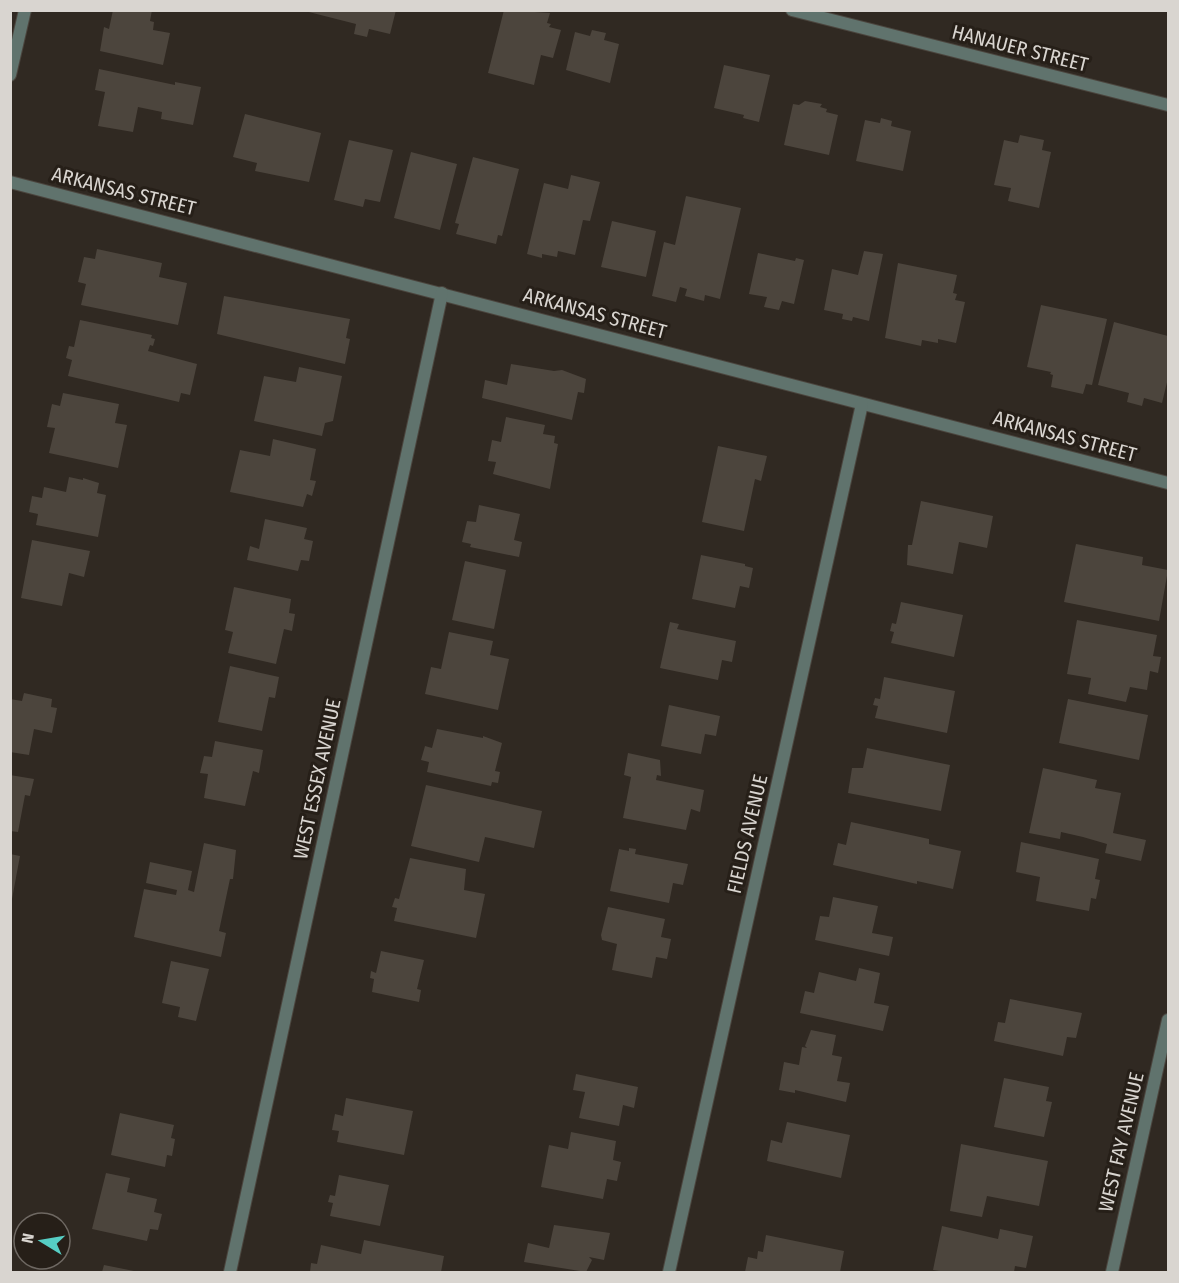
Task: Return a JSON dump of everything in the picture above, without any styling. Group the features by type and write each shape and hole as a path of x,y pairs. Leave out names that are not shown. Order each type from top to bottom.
{"street":[{"path":"10,75 25,10"},
{"name":"HANAUER STREET","path":"792,10 1168,105"},
{"name":"ARKANSAS STREET","path":"10,182 1168,483"},
{"name":"WEST ESSEX AVENUE","path":"230,1272 442,293"},
{"name":"FIELDS AVENUE","path":"669,1272 862,404"},
{"name":"WEST FAY AVENUE","path":"1112,1272 1168,1020"}],"building":[{"path":"113,10 152,10 150,21 154,22 153,30 170,33 163,65 100,51 104,27 109,29"},
{"path":"301,10 396,10 390,34 369,29 367,37 354,34 356,24"},
{"path":"504,10 550,13 547,23 551,24 549,27 561,30 553,58 541,55 534,85 488,73"},
{"path":"592,30 606,33 604,40 619,44 610,83 566,70 575,32 590,36"},
{"path":"724,65 770,75 759,122 743,118 744,115 714,108"},
{"path":"99,69 175,85 175,82 201,87 193,125 161,119 162,112 138,107 133,132 98,126 105,92 95,90"},
{"path":"805,101 822,104 820,107 827,109 826,112 838,115 829,155 784,145 793,104 799,105"},
{"path":"245,114 321,133 309,182 255,171 257,163 233,157"},
{"path":"881,118 892,121 891,126 911,131 903,171 856,161 865,120 880,123"},
{"path":"1020,135 1044,140 1042,150 1051,152 1039,208 1008,201 1011,188 994,185 1004,140 1018,143"},
{"path":"349,140 393,150 380,202 365,199 363,207 334,200"},
{"path":"411,152 457,164 440,230 394,218"},
{"path":"473,157 519,169 502,236 498,235 496,244 456,234 459,224 455,223"},
{"path":"571,175 600,182 590,221 583,220 575,255 558,251 557,257 542,254 542,258 527,254 544,183 568,189"},
{"path":"686,196 741,208 720,299 705,295 704,301 685,296 687,289 680,287 676,302 652,296 664,242 675,245"},
{"path":"612,221 656,231 646,277 601,267"},
{"path":"97,249 162,263 159,277 187,283 178,325 81,305 86,284 78,282 84,257 95,259"},
{"path":"864,251 883,254 869,321 853,317 852,321 842,319 843,314 824,310 832,269 858,275"},
{"path":"758,253 795,261 796,258 804,260 794,304 782,301 779,310 764,307 767,297 749,294"},
{"path":"898,263 957,275 953,293 957,294 955,300 965,302 956,343 938,339 938,343 922,340 921,346 885,338"},
{"path":"224,296 350,319 346,338 350,339 345,364 217,334"},
{"path":"1041,305 1107,319 1092,385 1086,384 1083,394 1051,387 1053,375 1050,374 1051,372 1027,367"},
{"path":"80,320 152,335 151,338 155,339 148,351 197,364 190,395 181,393 179,402 68,376 72,360 66,358 69,346 74,347"},
{"path":"1114,322 1168,336 1168,378 1162,403 1144,398 1142,406 1127,402 1129,393 1098,385"},
{"path":"511,364 554,371 562,370 586,379 584,393 578,392 572,420 482,398 485,380 507,385"},
{"path":"299,367 342,376 333,421 325,423 322,436 254,421 264,376 296,382"},
{"path":"63,393 119,404 115,423 127,425 118,468 49,453 55,428 47,427 52,404 60,406"},
{"path":"506,417 545,425 543,434 555,436 554,443 558,444 550,489 493,474 496,462 488,461 492,440 501,442"},
{"path":"273,439 316,449 310,480 316,481 312,496 307,494 303,507 230,492 240,450 270,456"},
{"path":"718,446 767,456 761,481 755,479 744,531 702,522"},
{"path":"69,477 99,483 97,493 106,495 98,537 36,525 38,514 29,512 32,496 42,498 44,487 66,492"},
{"path":"921,501 993,516 987,548 959,542 953,574 907,565 908,545 912,545"},
{"path":"479,505 520,514 514,540 522,542 519,557 470,547 471,544 462,542 467,521 476,522"},
{"path":"265,519 307,528 304,539 313,541 309,561 301,560 298,571 247,560 250,546 259,549"},
{"path":"32,540 90,551 84,577 69,573 62,606 21,598"},
{"path":"1076,544 1143,557 1142,565 1168,570 1159,621 1064,602"},
{"path":"701,555 745,564 753,568 749,588 740,586 735,608 692,599"},
{"path":"465,561 506,570 494,629 452,620"},
{"path":"234,587 291,599 289,613 295,614 292,631 284,629 276,664 228,653 233,632 225,630"},
{"path":"901,602 963,615 954,657 891,643 894,632 890,631 892,623 896,624"},
{"path":"1077,620 1157,635 1153,656 1161,657 1158,673 1150,671 1147,690 1130,687 1126,702 1088,694 1091,678 1067,674"},
{"path":"670,622 679,624 677,629 736,641 732,662 722,660 718,680 660,668"},
{"path":"449,632 493,641 490,655 509,659 498,710 425,694 431,667 441,669"},
{"path":"230,666 279,677 275,698 269,697 262,731 218,722"},
{"path":"884,677 955,691 947,733 875,718 878,706 873,705 875,698 880,699"},
{"path":"24,693 52,699 51,707 57,708 52,733 34,729 29,755 10,752 10,699 22,701"},
{"path":"1068,699 1148,715 1139,760 1059,743"},
{"path":"669,705 720,716 716,736 705,734 701,754 661,746"},
{"path":"437,729 483,738 483,736 502,743 495,771 500,772 498,783 492,782 491,786 427,772 429,762 421,760 425,746 432,748"},
{"path":"215,741 263,750 259,773 253,771 245,806 204,798 208,774 200,773 204,756 212,757"},
{"path":"867,748 950,765 941,811 848,793 852,768 863,768"},
{"path":"628,753 660,760 661,776 657,775 656,780 704,790 700,812 691,809 686,830 623,818 631,777 624,775"},
{"path":"1043,768 1097,780 1095,788 1121,793 1113,833 1146,840 1141,861 1105,853 1107,844 1083,837 1061,832 1060,839 1029,833"},
{"path":"10,775 34,779 30,796 25,795 18,832 10,831"},
{"path":"426,785 542,811 534,848 485,837 479,862 411,846"},
{"path":"851,822 929,839 929,844 961,851 953,889 917,881 917,884 833,865 838,843 846,845"},
{"path":"1021,842 1099,859 1095,879 1100,880 1096,899 1091,898 1089,911 1036,901 1040,877 1016,872"},
{"path":"204,843 236,850 233,879 230,879 219,931 226,933 221,957 134,937 144,889 176,895 177,890 146,883 150,862 192,871 188,890 194,892"},
{"path":"629,848 636,849 635,854 688,864 683,885 673,883 669,903 610,891 619,849 629,851"},
{"path":"10,854 20,856 12,899 10,898"},
{"path":"410,858 466,869 464,890 485,894 476,938 394,921 397,908 392,907 395,898 399,899"},
{"path":"833,897 878,906 872,933 893,937 889,956 815,940 820,916 829,917"},
{"path":"608,907 665,919 661,937 671,939 667,959 656,957 652,978 612,970 617,944 602,940 601,935"},
{"path":"381,951 424,960 417,989 421,990 419,1002 372,992 374,979 370,978 371,971 376,973"},
{"path":"171,961 209,969 196,1021 178,1017 180,1007 162,1003"},
{"path":"859,968 880,973 874,1003 889,1006 883,1031 800,1013 805,991 814,993 819,972 856,981"},
{"path":"1010,999 1082,1013 1076,1038 1067,1037 1063,1056 994,1041 998,1022 1005,1023"},
{"path":"811,1030 836,1035 832,1055 842,1057 837,1081 850,1083 846,1102 795,1090 795,1093 779,1090 784,1062 799,1065 802,1047 807,1048 805,1046"},
{"path":"576,1074 638,1087 634,1108 623,1105 619,1126 579,1118 585,1092 573,1090"},
{"path":"1004,1078 1049,1087 1046,1101 1052,1102 1044,1137 994,1127"},
{"path":"346,1098 413,1111 404,1155 337,1142 339,1131 332,1130 335,1114 343,1116"},
{"path":"120,1113 174,1125 171,1138 175,1139 172,1156 167,1155 165,1167 111,1155"},
{"path":"787,1122 850,1135 841,1178 767,1161 771,1140 782,1143"},
{"path":"571,1132 616,1141 613,1160 621,1162 617,1181 607,1179 603,1199 541,1187 549,1145 568,1149"},
{"path":"961,1144 1048,1161 1039,1206 987,1196 982,1217 950,1211"},
{"path":"106,1173 130,1178 127,1192 157,1199 154,1212 162,1214 158,1230 150,1229 147,1241 92,1229"},
{"path":"339,1175 389,1185 380,1226 330,1216 333,1203 328,1202 330,1195 335,1196"},
{"path":"554,1225 610,1233 604,1260 589,1257 592,1260 586,1272 524,1262 528,1243 549,1248"},
{"path":"942,1226 998,1239 1000,1229 1033,1236 1026,1268 1015,1266 1014,1272 933,1270"},
{"path":"766,1235 844,1251 840,1272 745,1272 748,1257 757,1259 758,1251 763,1252"},
{"path":"364,1240 444,1256 441,1272 310,1272 311,1263 317,1264 321,1245 361,1254"},
{"path":"104,1265 134,1271 134,1272 102,1272"}]}
